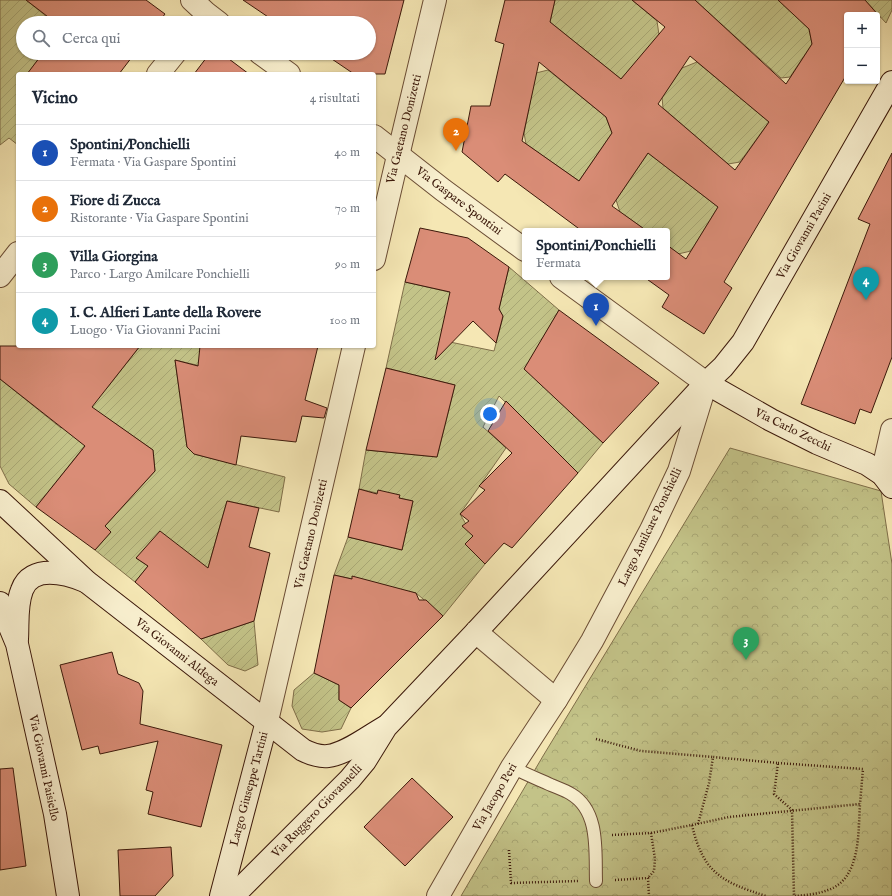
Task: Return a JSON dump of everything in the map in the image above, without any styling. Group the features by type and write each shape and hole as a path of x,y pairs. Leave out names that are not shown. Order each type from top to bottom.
{"street":[{"name":"Via Gaetano Donizetti","path":"376,250 436,0"},
{"path":"160,72 169,60"},
{"path":"270,60 286,72"},
{"name":"Via Giovanni Pacini","path":"706,383 743,342 892,82"},
{"name":"Via Gaspare Spontini","path":"376,138 443,190 522,248"},
{"path":"0,276 16,256"},
{"path":"556,700 476,632 706,383 566,280"},
{"name":"Via Gaetano Donizetti","path":"267,721 354,348"},
{"name":"Via Carlo Zecchi","path":"706,383 771,420 867,464 889,478"},
{"name":"Largo Amilcare Ponchielli","path":"556,700 592,641 652,530 670,493 686,453 706,383"},
{"path":"889,478 892,430"},
{"path":"0,501 87,582"},
{"path":"17,644 20,595 22,588 30,578 41,574 53,573 75,577 87,582"},
{"name":"Via Giovanni Aldega","path":"87,582 267,721"},
{"path":"0,603 17,644"},
{"name":"Via Ruggero Giovannelli","path":"233,896 350,779 365,761 386,726 476,632"},
{"name":"Via Giovanni Paisiello","path":"17,644 54,814 69,895"},
{"name":"Via Jacopo Peri","path":"438,896 512,767 556,700"},
{"name":"Largo Giuseppe Tartini","path":"221,896 267,721 303,750 323,756 333,755 340,752 386,726"}],"lane":[{"path":"512,767 571,794 582,802 589,813 594,835 596,881"}],"path":[{"path":"596,740 642,751 713,757 778,762 863,769 856,849 853,866 844,881 829,890 794,896 792,810 774,794 778,762"},
{"path":"698,824 709,783 713,757"},
{"path":"594,835 650,833 729,817 860,804"},
{"path":"692,825 702,857 711,869 724,879 741,888 766,896"},
{"path":"649,896 648,878 654,871 655,859 650,833"},
{"path":"509,850 511,883 648,878"}],"green space":[{"path":"0,0 26,0 46,16 16,16 16,60 38,60 31,69 35,72 16,72 16,143 9,138 0,145"},
{"path":"555,0 632,0 657,21 659,35 621,79 550,22"},
{"path":"695,0 778,0 809,29 812,44 790,77 781,78"},
{"path":"865,0 892,0 892,10 886,23 880,16 880,12 876,12"},
{"path":"56,3 68,16 46,16"},
{"path":"697,62 769,122 740,162 728,164 663,108 662,97 682,68"},
{"path":"548,70 606,117 612,133 579,181 526,144 524,133 536,73"},
{"path":"648,153 718,207 691,251 678,254 670,247 670,228 643,228 620,212 616,200"},
{"path":"509,267 522,278 522,280 524,280 559,310 525,369 603,443 578,473 499,396 483,427 506,448 460,514 473,536 465,544 485,564 443,616 416,593 334,575 348,537 402,550 413,501 359,489 366,450 437,457 455,385 386,368 405,282 458,294 440,340 494,351 503,317 499,309"},
{"path":"138,348 277,348 307,391 175,360 187,447 194,454 285,477 279,512 227,501 208,568 136,558 148,566 135,582 95,550 111,532 105,526 155,471 153,450 107,418 36,507 9,484 0,466 0,379 61,428 96,380 107,388"},
{"path":"730,448 881,491 892,564 892,896 461,896 543,756"},
{"path":"254,621 258,665 245,671 228,665 201,639"},
{"path":"314,673 339,685 339,700 351,708 341,729 322,732 302,729 292,706 294,690"}],"building":[{"path":"26,0 146,0 165,14 163,16 47,16"},
{"path":"243,0 404,0 385,74 376,74 376,72 351,72 333,60 376,60 376,16 267,16"},
{"path":"505,0 555,0 550,22 621,79 665,27 632,0 695,0 786,84 812,44 809,29 778,0 865,0 876,12 844,12 844,79 724,282 732,288 704,334 662,307 669,295 648,280 670,280 670,247 686,259 718,207 648,153 612,206 643,228 578,228 505,174 498,182 462,152 471,106 490,106 504,44 495,41","holes":["690,56 769,122 735,170 658,104","539,62 606,117 612,133 579,181 522,141"]},
{"path":"38,60 130,60 121,72 29,72"},
{"path":"205,60 230,60 246,72 196,72"},
{"path":"892,153 892,357 871,413 860,409 855,424 801,404 870,224 858,219"},
{"path":"420,228 468,238 509,267 499,309 503,316 496,343 473,321 435,360 450,292 405,282"},
{"path":"559,310 659,383 603,443 524,369"},
{"path":"0,346 16,346 16,348 138,348 92,407 153,450 155,471 105,526 111,532 95,550 36,507 85,446 0,379"},
{"path":"200,348 318,348 305,400 327,408 324,418 302,416 296,442 241,436 236,465 194,454 187,447 175,360 198,366"},
{"path":"386,368 455,385 437,457 366,450"},
{"path":"506,401 578,473 512,548 504,543 485,564 465,544 473,536 462,526 469,521 460,514 485,490 479,486 512,453 488,431"},
{"path":"359,489 377,494 378,490 400,495 399,498 413,501 402,550 348,537"},
{"path":"227,501 259,508 249,547 270,553 254,621 201,639 135,582 148,566 136,558 160,531 208,568"},
{"path":"334,575 352,579 352,576 416,593 419,600 426,600 443,616 351,708 339,700 339,685 314,673"},
{"path":"112,652 118,674 139,683 143,691 140,724 222,745 201,827 148,814 153,792 146,790 158,741 100,754 98,746 82,750 60,665"},
{"path":"13,768 26,866 0,870 0,769"},
{"path":"412,778 453,817 405,866 364,827"},
{"path":"171,847 173,876 155,896 120,896 118,850"}],"place":[{"name":"Fiore di Zucca","path":"456,151"},
{"name":"I. C. Alfieri Lante della Rovere","path":"866,300"},
{"name":"Spontini/Ponchielli","path":"596,326"},
{"name":"Villa Giorgina","path":"746,660"}]}
